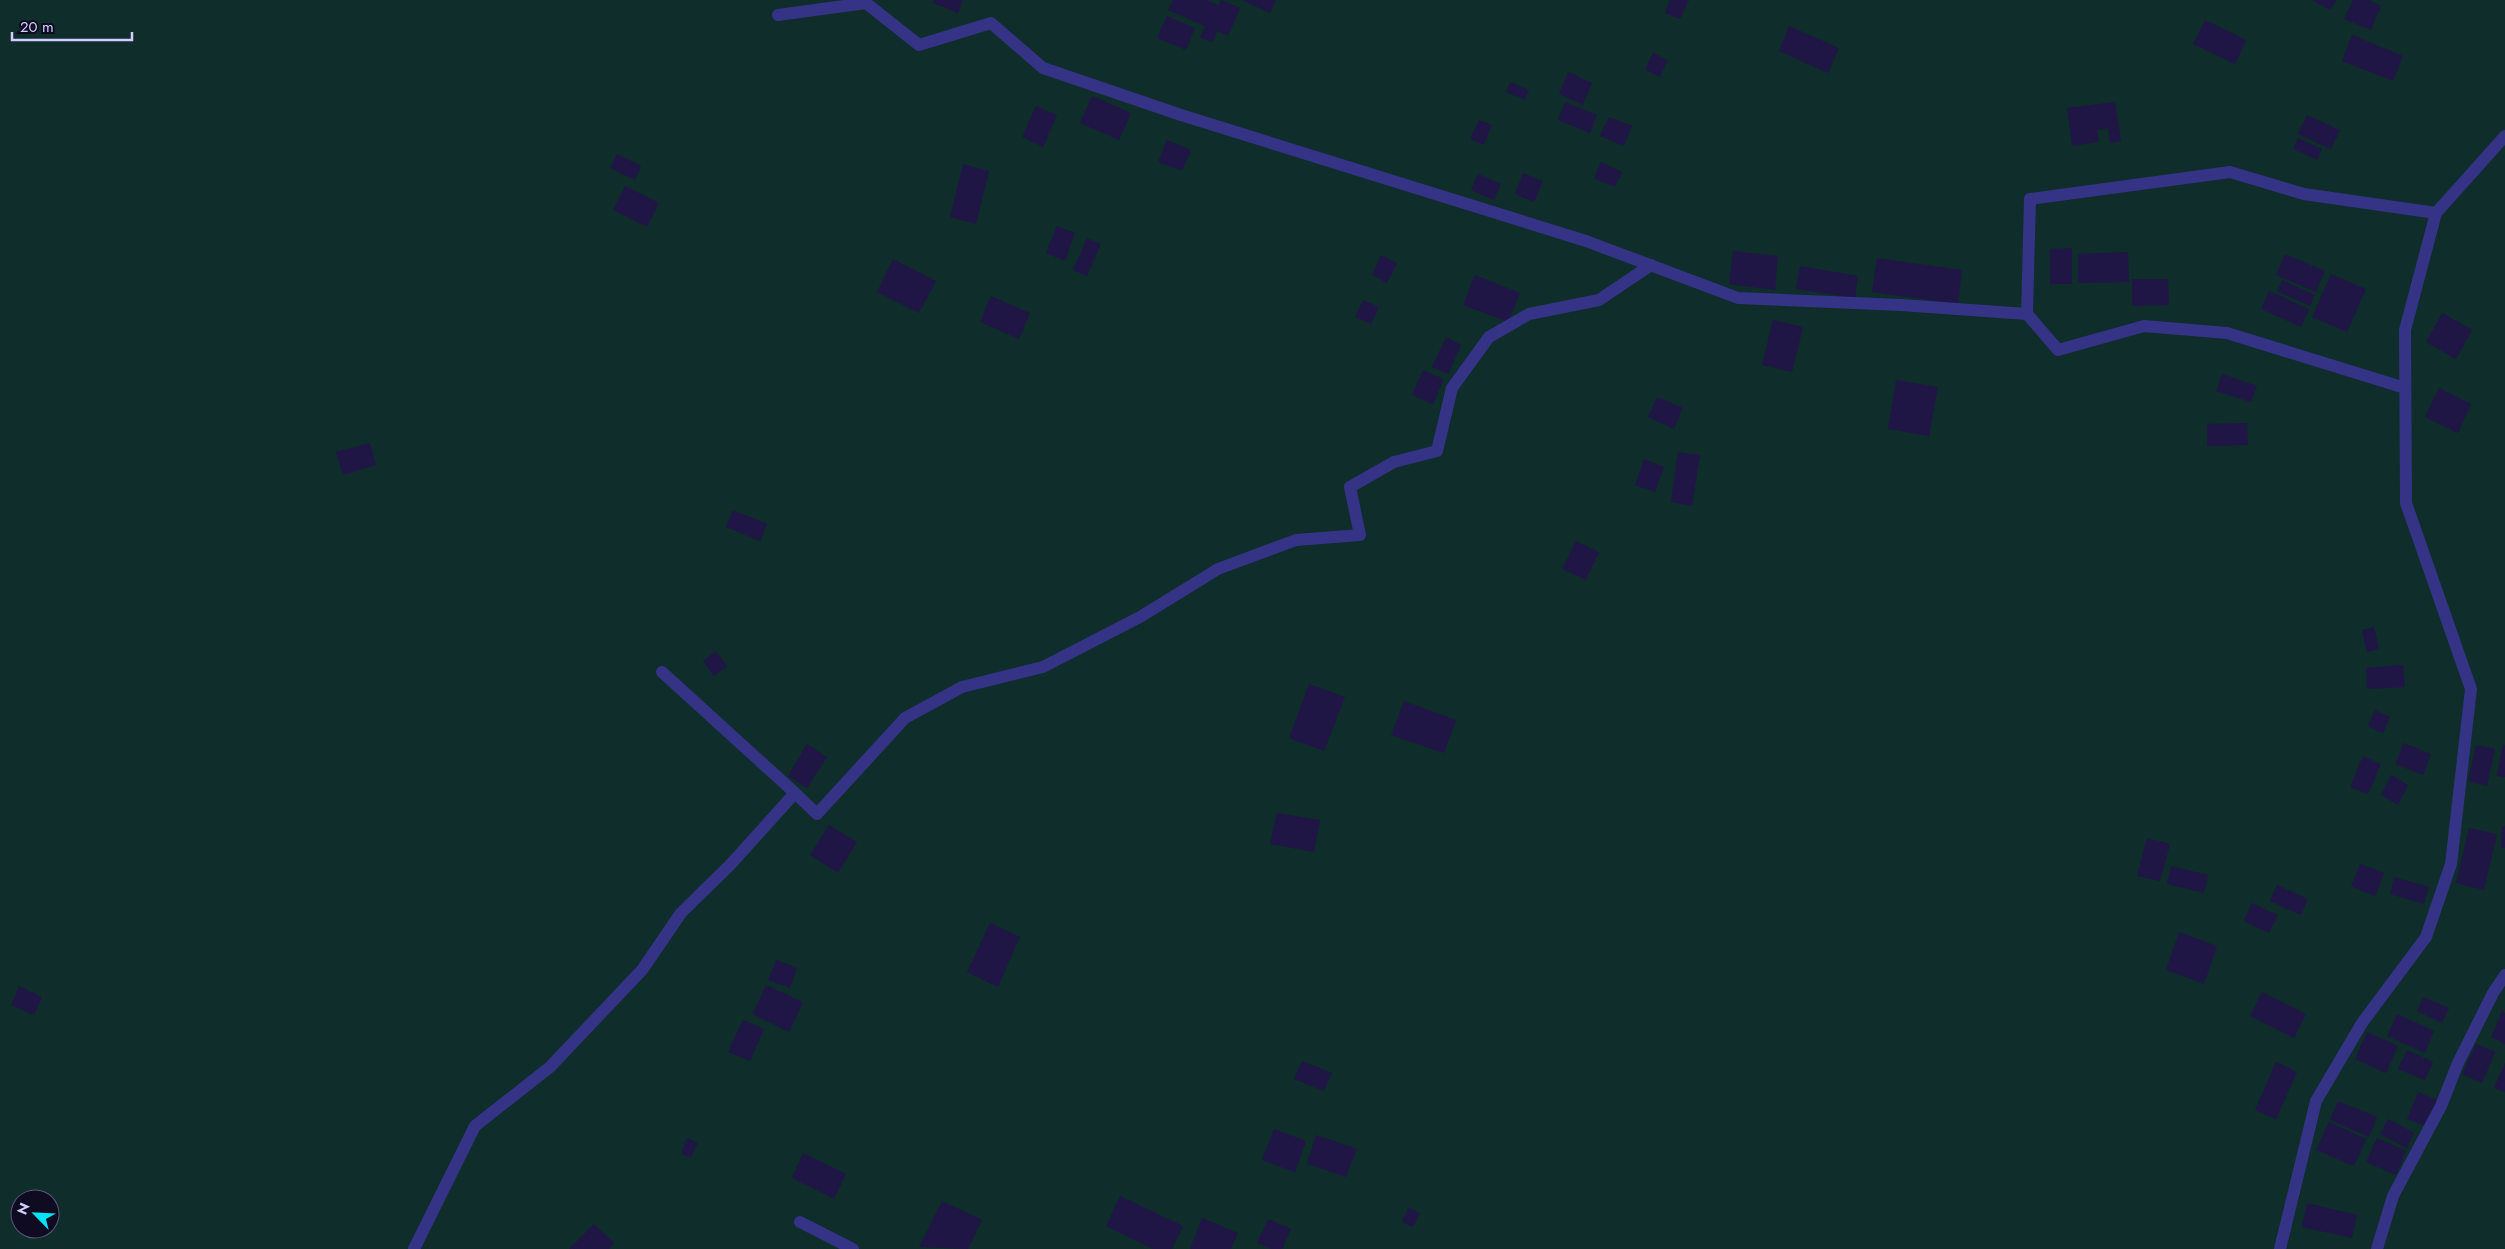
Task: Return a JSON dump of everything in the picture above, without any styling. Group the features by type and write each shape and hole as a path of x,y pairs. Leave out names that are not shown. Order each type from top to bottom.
{"street":[{"path":"778,15 866,3 919,45 991,23 1043,68 1181,114 1586,241 1738,298 1901,304 2027,314"},
{"path":"2280,1249 2316,1101 2362,1023 2426,937 2451,864 2471,689 2406,502 2405,330 2436,213 2505,136"},
{"path":"2406,388 2227,333 2144,326 2058,350 2027,314 2030,199 2230,172 2304,194 2436,213"},
{"path":"662,672 817,814 905,718 962,687 1043,667 1140,616 1218,569 1296,540 1360,535 1350,487 1394,462 1437,450 1452,388 1489,337 1529,314 1599,300 1651,265"},
{"path":"414,1249 475,1126 550,1068 642,970 681,914 730,865 795,793"},
{"path":"2377,1249 2393,1196 2441,1106 2458,1064 2493,993 2505,975"},
{"path":"800,1222 853,1249"}],"green space":[{"path":"0,0 2505,0 2505,1249 0,1249"}],"building":[{"path":"934,0 963,0 958,13 933,3"},
{"path":"1173,0 1206,0 1218,5 1221,0 1240,8 1228,36 1217,31 1213,43 1200,37 1205,26 1168,10"},
{"path":"1242,0 1276,0 1270,13"},
{"path":"1670,0 1689,0 1680,19 1665,13"},
{"path":"2311,0 2336,0 2331,10"},
{"path":"2353,0 2368,0 2381,6 2371,30 2344,19"},
{"path":"1167,16 1195,28 1186,50 1157,38"},
{"path":"2205,20 2246,40 2235,64 2193,44"},
{"path":"1789,26 1839,48 1828,73 1779,51"},
{"path":"2352,35 2403,56 2393,81 2342,61"},
{"path":"1653,53 1668,60 1660,77 1645,70"},
{"path":"1568,72 1592,83 1583,105 1559,94"},
{"path":"1510,82 1529,90 1525,100 1506,92"},
{"path":"1092,96 1131,113 1119,140 1080,123"},
{"path":"1565,102 1597,115 1590,133 1558,120"},
{"path":"2115,102 2121,141 2110,143 2108,128 2097,130 2099,142 2072,146 2067,108"},
{"path":"1036,106 1057,115 1043,147 1022,137"},
{"path":"2307,115 2340,130 2331,149 2298,134"},
{"path":"1609,117 1632,126 1624,146 1600,136"},
{"path":"1479,120 1492,125 1484,145 1470,139"},
{"path":"2298,138 2322,149 2317,160 2293,149"},
{"path":"1167,140 1191,150 1182,171 1158,162"},
{"path":"617,154 641,166 635,180 610,168"},
{"path":"1601,162 1622,172 1615,187 1594,178"},
{"path":"963,164 989,171 976,224 950,217"},
{"path":"1523,173 1543,181 1534,202 1515,194"},
{"path":"1478,174 1501,184 1494,200 1471,190"},
{"path":"625,186 659,203 647,227 613,210"},
{"path":"1057,226 1075,233 1065,261 1046,253"},
{"path":"1087,238 1101,244 1087,276 1073,270"},
{"path":"2072,248 2072,284 2050,284 2050,249"},
{"path":"1733,251 1778,256 1775,290 1729,284"},
{"path":"2128,252 2129,282 2078,283 2078,254"},
{"path":"2285,254 2325,271 2316,292 2276,275"},
{"path":"1381,255 1397,263 1387,283 1372,275"},
{"path":"1877,258 1962,270 1958,304 1872,292"},
{"path":"893,259 936,281 919,313 877,292"},
{"path":"1800,266 1858,276 1855,298 1796,289"},
{"path":"2331,274 2366,289 2347,332 2312,317"},
{"path":"1475,275 1520,293 1508,322 1463,305"},
{"path":"2132,279 2168,279 2169,305 2132,306"},
{"path":"2282,280 2315,295 2310,306 2277,291"},
{"path":"2269,291 2309,309 2301,327 2261,309"},
{"path":"991,296 1030,313 1019,339 980,322"},
{"path":"1363,300 1379,307 1371,324 1355,317"},
{"path":"2442,313 2472,330 2456,359 2426,342"},
{"path":"1773,320 1803,327 1792,372 1762,365"},
{"path":"1446,337 1461,345 1448,374 1432,367"},
{"path":"1423,370 1444,379 1433,404 1412,395"},
{"path":"2222,374 2257,386 2251,402 2216,391"},
{"path":"1896,380 1938,387 1929,436 1888,429"},
{"path":"2439,388 2471,404 2458,433 2425,417"},
{"path":"1657,397 1683,408 1674,429 1648,417"},
{"path":"2247,423 2248,445 2207,446 2207,424"},
{"path":"370,443 376,465 343,475 336,452"},
{"path":"1678,452 1700,455 1692,506 1671,502"},
{"path":"1644,459 1664,467 1655,492 1635,485"},
{"path":"733,510 767,524 760,541 726,527"},
{"path":"1576,541 1599,552 1586,580 1562,569"},
{"path":"2374,627 2379,649 2367,652 2362,630"},
{"path":"716,651 727,666 714,676 703,661"},
{"path":"2403,665 2405,687 2367,689 2366,668"},
{"path":"1309,684 1345,697 1324,751 1289,738"},
{"path":"1404,701 1456,720 1444,753 1391,735"},
{"path":"2375,710 2390,717 2383,733 2368,726"},
{"path":"2404,743 2431,754 2423,775 2395,764"},
{"path":"807,744 827,757 807,788 788,776"},
{"path":"2503,744 2505,745 2505,777 2497,776"},
{"path":"2476,745 2495,749 2487,786 2468,781"},
{"path":"2363,756 2381,764 2368,794 2350,787"},
{"path":"2391,775 2408,785 2398,805 2381,795"},
{"path":"1277,813 1320,820 1314,852 1270,844"},
{"path":"829,825 857,842 838,873 810,855"},
{"path":"2502,826 2505,826 2505,848 2501,848"},
{"path":"2469,828 2497,834 2484,890 2456,883"},
{"path":"2147,838 2170,844 2160,881 2137,876"},
{"path":"2360,864 2384,873 2375,896 2351,886"},
{"path":"2171,866 2208,875 2204,893 2167,884"},
{"path":"2394,877 2429,887 2424,904 2390,894"},
{"path":"2277,885 2308,899 2301,915 2270,901"},
{"path":"2252,903 2278,915 2269,933 2244,921"},
{"path":"990,923 1020,937 998,987 967,972"},
{"path":"2179,932 2217,946 2204,984 2166,970"},
{"path":"776,960 797,968 790,988 768,980"},
{"path":"766,985 803,1002 789,1032 753,1014"},
{"path":"19,986 42,997 34,1015 11,1005"},
{"path":"2262,992 2306,1014 2294,1038 2250,1016"},
{"path":"2423,997 2449,1008 2442,1023 2417,1011"},
{"path":"2502,1011 2505,1013 2505,1044 2491,1037"},
{"path":"2397,1014 2434,1031 2425,1053 2387,1036"},
{"path":"743,1020 764,1029 750,1061 728,1052"},
{"path":"2367,1032 2398,1046 2386,1073 2355,1059"},
{"path":"2476,1044 2495,1052 2482,1083 2462,1074"},
{"path":"2407,1050 2433,1062 2425,1080 2398,1069"},
{"path":"1302,1061 1332,1073 1324,1091 1294,1079"},
{"path":"2276,1062 2297,1072 2276,1119 2255,1110"},
{"path":"2505,1063 2505,1092 2494,1088"},
{"path":"2418,1092 2437,1100 2426,1126 2407,1119"},
{"path":"2338,1101 2377,1117 2369,1137 2330,1120"},
{"path":"2388,1119 2414,1133 2407,1148 2380,1134"},
{"path":"2329,1122 2366,1139 2354,1166 2316,1150"},
{"path":"1274,1129 1306,1141 1295,1172 1262,1160"},
{"path":"1316,1135 1357,1149 1346,1177 1307,1164"},
{"path":"687,1138 698,1143 691,1157 681,1154"},
{"path":"2377,1138 2406,1151 2396,1175 2366,1162"},
{"path":"803,1153 846,1174 834,1199 792,1178"},
{"path":"1120,1196 1183,1226 1172,1249 1153,1249 1106,1226"},
{"path":"942,1201 982,1220 968,1249 919,1247"},
{"path":"2307,1203 2357,1215 2352,1238 2302,1227"},
{"path":"1408,1208 1420,1213 1413,1227 1402,1222"},
{"path":"1202,1218 1238,1233 1231,1249 1190,1249"},
{"path":"1268,1219 1291,1229 1282,1249 1271,1249 1257,1243"},
{"path":"594,1224 614,1243 609,1249 569,1249"}]}
